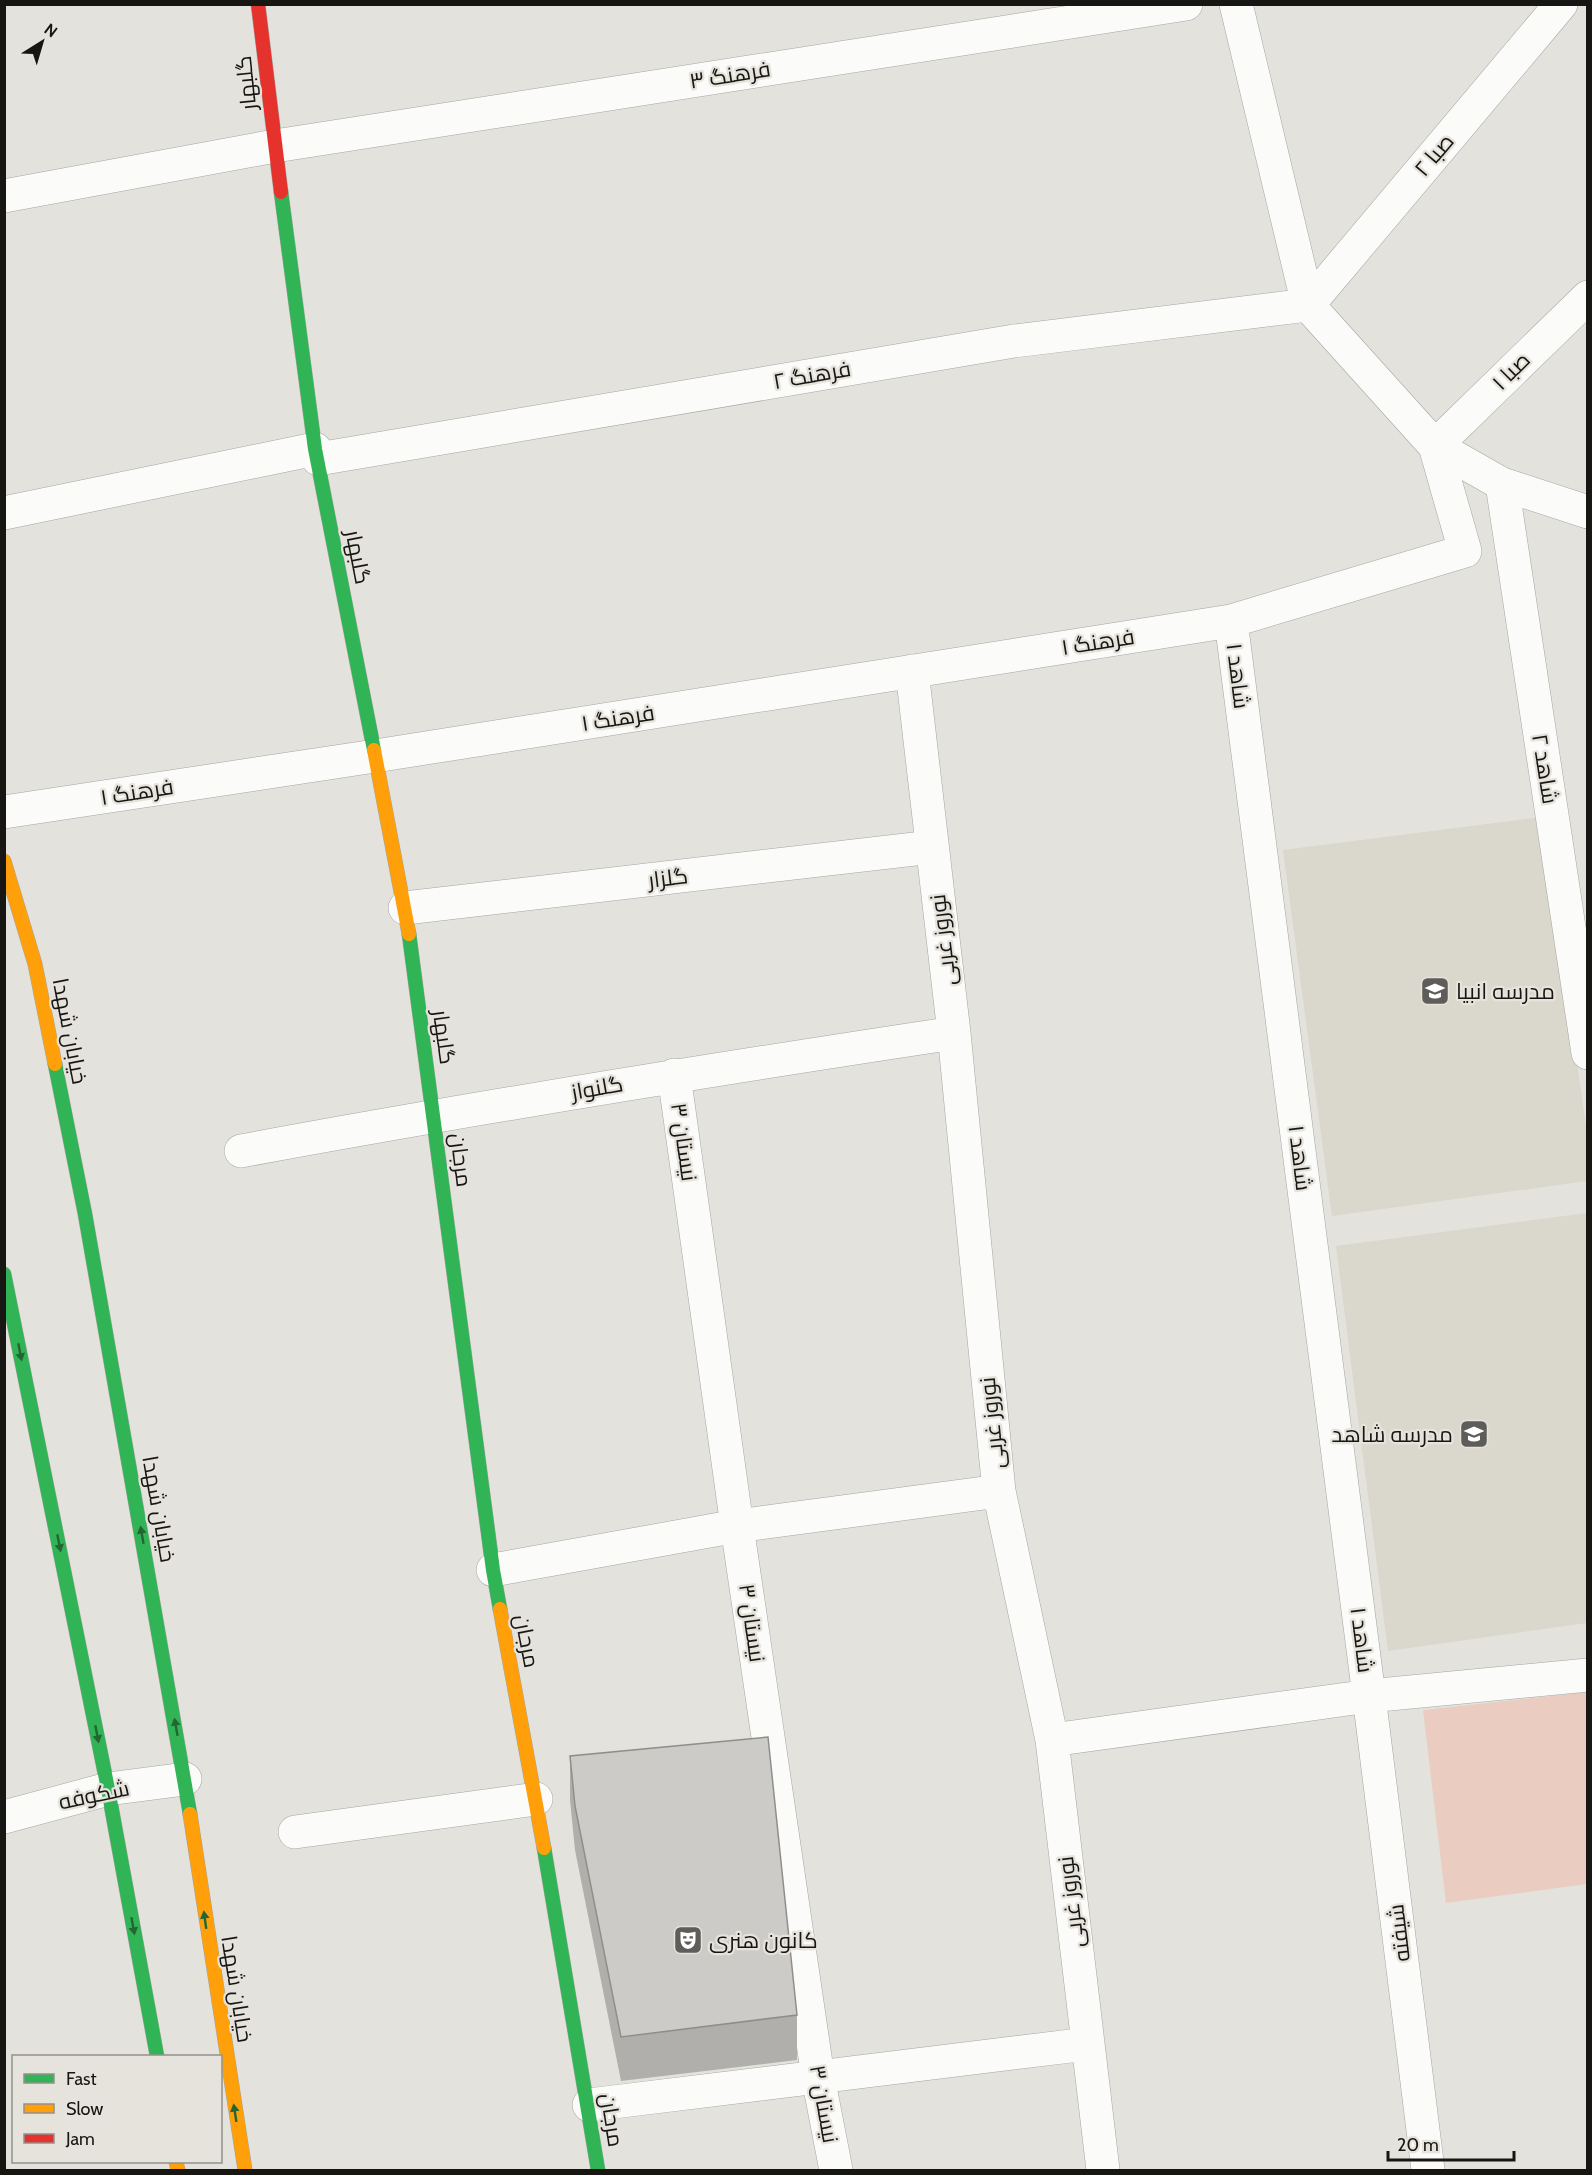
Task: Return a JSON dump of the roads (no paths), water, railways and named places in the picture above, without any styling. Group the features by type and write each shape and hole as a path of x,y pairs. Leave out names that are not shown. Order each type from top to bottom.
{"street":[{"name":"گلبهار","path":"258,4 274,146 317,454 405,908 434,1115"},
{"name":"فرهنگ ۳","path":"4,196 274,146 1186,4"},
{"path":"1236,4 1308,305 1435,446 1502,484 1587,512"},
{"name":"صبا ۲","path":"1308,305 1561,4"},
{"name":"صبا ۱","path":"1435,446 1587,297"},
{"name":"فرهنگ ۲","path":"4,513 317,454 1014,341 1308,305"},
{"name":"فرهنگ ۱","path":"4,812 1231,621 1465,551 1435,446"},
{"name":"شاهد ۲","path":"1502,484 1587,1053"},
{"name":"شاهد ۱","path":"1231,621 1370,1696"},
{"name":"نوروز غربی","path":"912,671 954,1033 999,1491 1052,1740 1103,2170"},
{"name":"گلزار","path":"405,908 932,847"},
{"name":"خیابان شهدا","path":"4,861 35,964 85,1214 185,1779 245,2170"},
{"name":"گلنواز","path":"241,1151 434,1115 674,1075 954,1033"},
{"name":"نیستان ۳","path":"674,1075 818,2077 836,2170"},
{"name":"مرجان","path":"434,1115 492,1570 536,1799 589,2105 598,2170"},
{"path":"4,1274 108,1789 157,2055"},
{"path":"492,1570 737,1526 999,1491"},
{"path":"1052,1740 1370,1696 1587,1675"},
{"name":"شیفته","path":"1370,1696 1428,2170"},
{"name":"شکوفه","path":"4,1816 108,1789 185,1779"},
{"path":"295,1832 536,1799"},
{"path":"589,2105 1087,2044"}],"place":[{"name":"مدرسه انبیا","path":"1435,991"},
{"name":"مدرسه شاهد","path":"1474,1434"},
{"name":"کانون هنری","path":"688,1940"}]}
